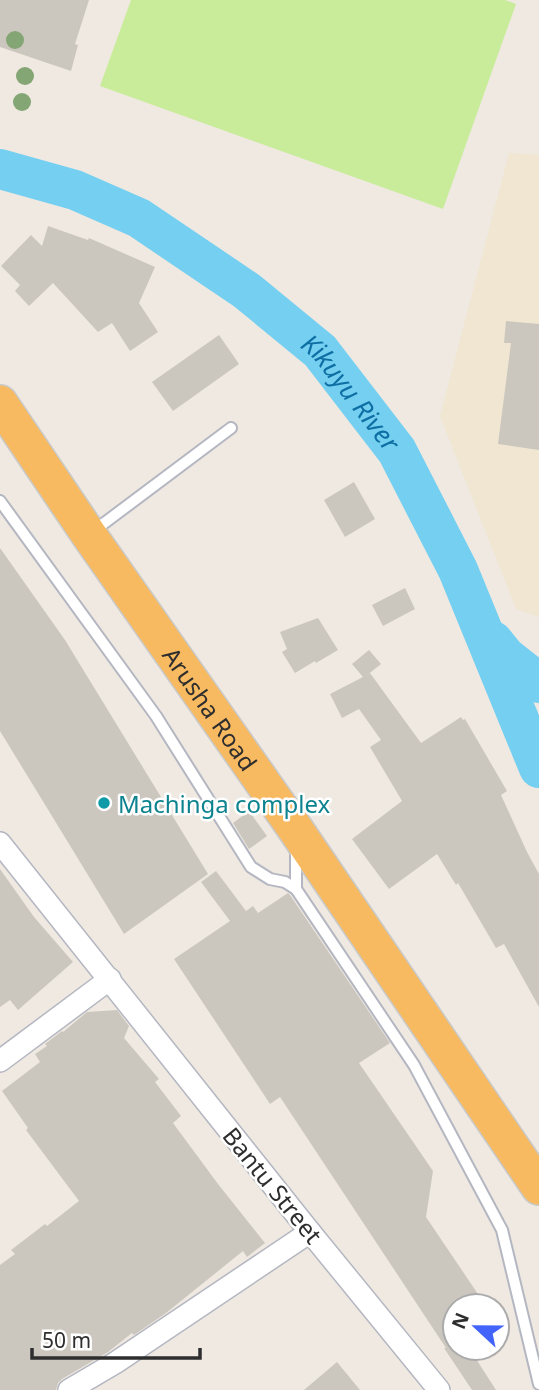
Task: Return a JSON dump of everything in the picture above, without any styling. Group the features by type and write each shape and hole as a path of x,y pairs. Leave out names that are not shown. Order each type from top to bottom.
{"highway":[{"name":"Arusha Road","path":"0,403 539,1187"}],"street":[{"name":"Bantu Street","path":"0,843 439,1390"},
{"path":"0,1061 110,979"},
{"path":"69,1390 115,1363 310,1232"}],"lane":[{"path":"89,535 231,428"},
{"path":"0,501 156,716 251,867 270,879 285,882 296,889 414,1065 502,1230 539,1384"},
{"path":"296,831 296,889"}],"shaded area":[{"path":"509,153 539,155 539,617 516,609 440,416"}],"green space":[{"path":"131,0 505,0 516,4 443,209 100,86"}],"building":[{"path":"0,0 89,0 75,44 78,45 71,71 0,47"},
{"path":"48,226 88,240 89,238 155,267 139,303 158,332 130,351 112,323 98,332 53,283 29,306 15,291 20,285 1,266 31,235 42,246"},
{"path":"506,321 539,324 539,450 498,444 511,343 504,343"},
{"path":"219,335 239,364 173,411 152,382"},
{"path":"354,482 375,519 345,537 324,500"},
{"name":"Machinga complex","path":"0,548 65,640 208,874 124,934 0,731"},
{"path":"405,588 415,609 383,626 372,605"},
{"path":"318,618 338,650 295,673 282,652 287,649 280,632"},
{"path":"369,650 381,664 366,676 370,673 421,743 461,717 465,719 507,791 501,795 539,874 539,1007 504,944 496,948 458,883 456,885 437,854 389,889 352,839 402,801 370,747 381,740 359,709 342,718 330,694 363,677 352,664"},
{"path":"249,811 267,836 249,849 233,823"},
{"path":"0,869 34,917 73,962 18,1010 10,1000 0,1007"},
{"path":"216,871 246,911 253,906 258,913 288,893 390,1043 359,1063 433,1171 426,1217 477,1292 441,1292 441,1340 280,1097 270,1104 174,959 230,921 201,882"},
{"path":"117,1010 129,1026 124,1038 159,1079 155,1082 181,1116 173,1123 265,1243 247,1257 243,1251 166,1313 62,1379 56,1390 0,1390 0,1265 15,1254 11,1250 79,1201 26,1130 28,1128 2,1091 40,1062 35,1054 47,1046 45,1044 87,1012"},
{"path":"337,1362 360,1390 304,1390"},
{"path":"453,1362 478,1362 496,1390 472,1390"}],"waterway":[{"name":"Kikuyu River","path":"0,169 75,190 139,218 247,291 320,351 397,451 458,570 539,768"},
{"path":"493,641 506,657 539,683"}],"place":[{"name":"Machinga complex","path":"104,803"}]}
